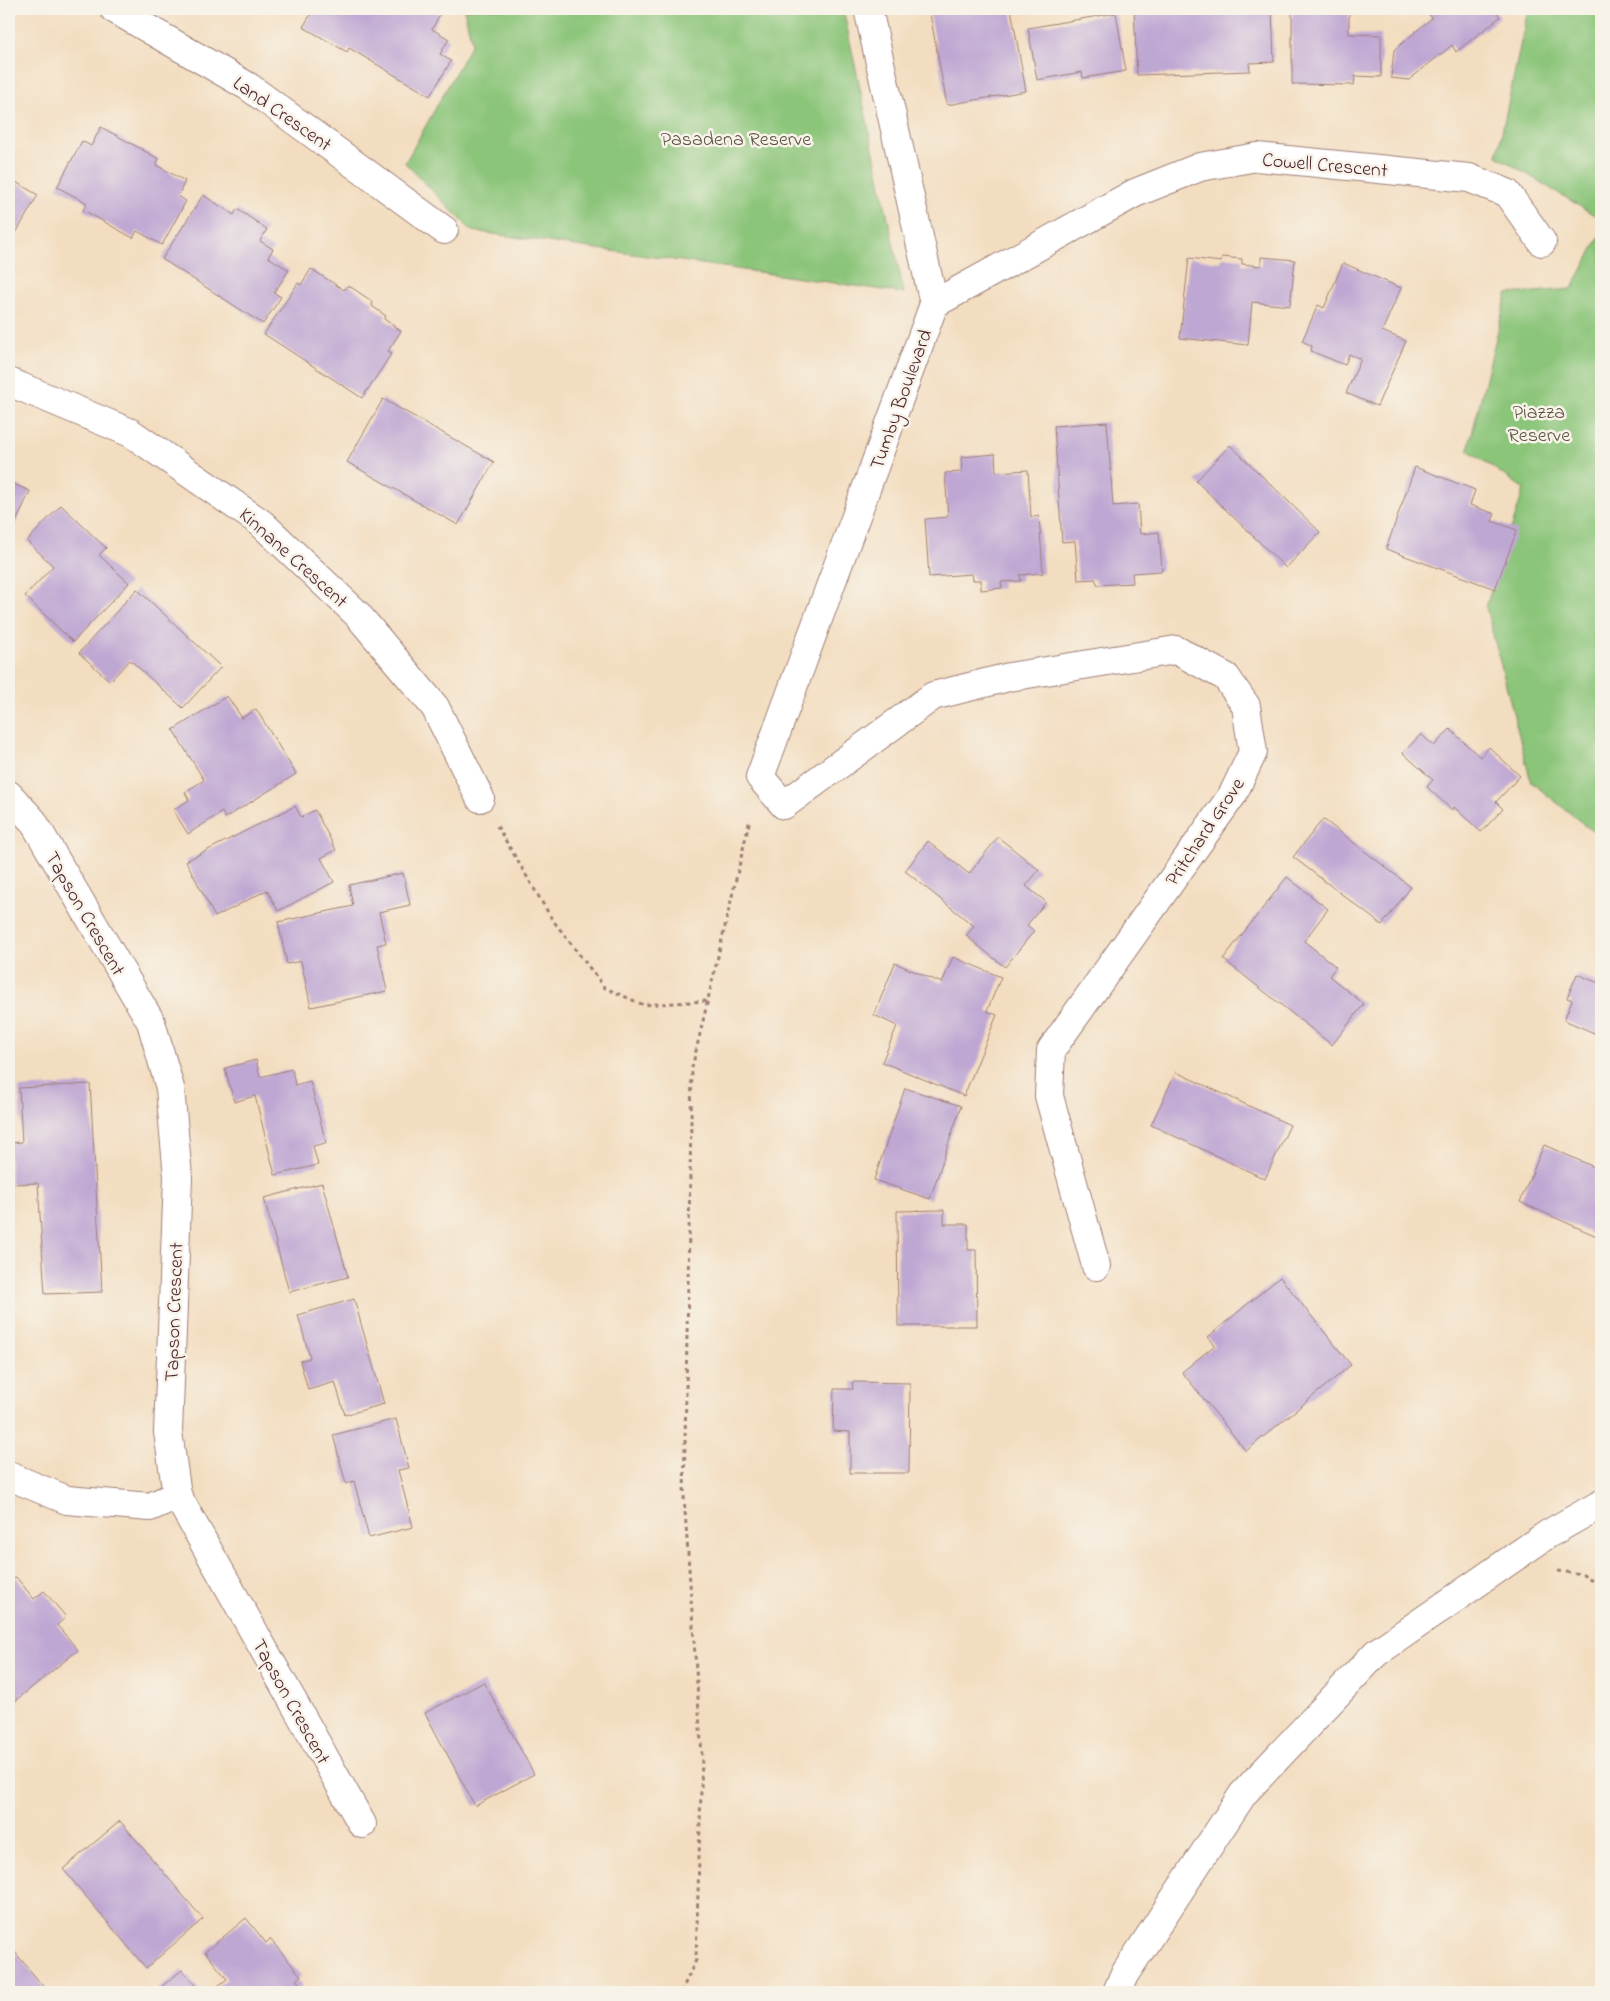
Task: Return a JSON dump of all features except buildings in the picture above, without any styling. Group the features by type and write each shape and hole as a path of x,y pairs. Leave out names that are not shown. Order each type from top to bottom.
{"street":[{"name":"Land Crescent","path":"114,9 249,87 444,230"},
{"name":"Tumby Boulevard","path":"760,777 934,304 868,9"},
{"name":"Cowell Crescent","path":"934,304 1135,193 1200,167 1257,156 1469,178 1507,193 1542,242"},
{"name":"Kinnane Crescent","path":"9,382 131,433 261,522 357,614 435,707 480,798"},
{"name":"Pritchard Grove","path":"760,777 784,805 933,696 1009,677 1176,650 1226,677 1246,706 1253,752 1233,794 1050,1050 1050,1096 1096,1266"},
{"name":"Tapson Crescent","path":"9,795 33,822 151,1022 170,1088 178,1177 168,1432 177,1495 362,1824"},
{"path":"9,1476 67,1500 150,1507 177,1495"},
{"path":"1117,1992 1124,1975 1243,1794 1376,1653 1548,1534 1601,1504"}],"path":[{"path":"681,1992 696,1960 702,1756 684,1496 692,1068 760,777"},
{"path":"480,798 552,919 605,988 644,1005 708,1001"}],"green space":[{"name":"Pasadena Reserve","path":"464,9 843,9 904,293 472,231 405,163 472,43"},
{"path":"1528,9 1601,9 1601,219 1497,156"},
{"name":"Piazza Reserve","path":"1601,233 1601,838 1531,782 1486,607 1524,489 1468,450 1507,294 1572,289"}]}
